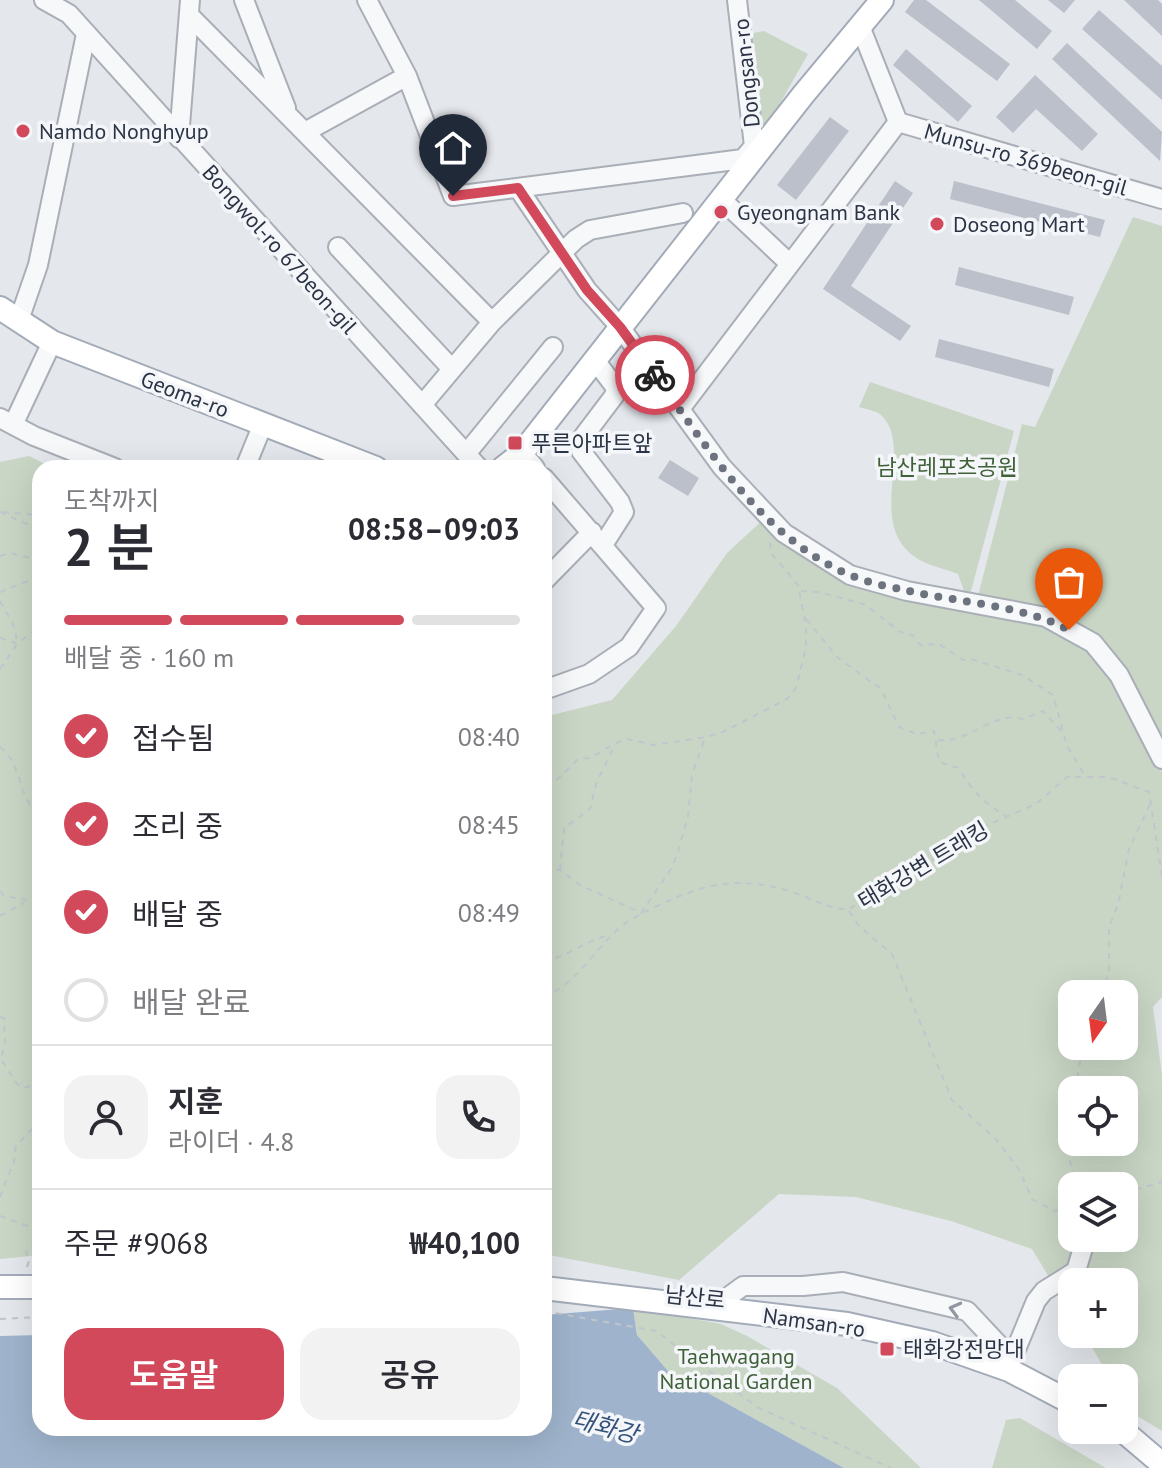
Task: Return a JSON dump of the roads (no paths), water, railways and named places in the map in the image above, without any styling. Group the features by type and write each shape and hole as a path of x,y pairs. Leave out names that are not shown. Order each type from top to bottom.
{"main road":[{"path":"530,460 594,359 721,199 752,154 882,0"},
{"name":"Geoma-ro","path":"10,314 52,342 355,460"},
{"name":"남산로","path":"552,1282 841,1312 926,1328 1012,1359 1058,1383"},
{"path":"0,1287 32,1287"},
{"name":"Namsan-ro","path":"552,1289 847,1324 932,1343 1019,1374 1058,1395"},
{"path":"0,1298 32,1298"},
{"path":"1138,1429 1162,1448"},
{"path":"1138,1444 1162,1464"}],"street":[{"name":"Bongwol-ro 67beon-gil","path":"44,0 69,14 472,460"},
{"path":"244,0 290,118"},
{"path":"367,0 407,76 453,196 743,159 752,154"},
{"name":"Dongsan-ro","path":"737,0 752,154"},
{"path":"190,8 290,118 492,322"},
{"path":"179,138 190,8"},
{"name":"Munsu-ro 369beon-gil","path":"860,26 898,122 1162,199"},
{"path":"10,314 38,265 86,34"},
{"path":"305,132 407,76"},
{"path":"680,409 898,122"},
{"path":"518,188 587,290 620,327 722,467 784,533 850,575 907,591 1046,617 1093,643 1119,675 1162,759"},
{"path":"721,199 790,264"},
{"path":"422,405 492,322 561,252 590,230 683,213"},
{"path":"338,247 452,369"},
{"path":"52,342 6,422 96,460"},
{"path":"466,454 553,347"},
{"path":"552,575 598,538 624,512 620,502 581,451 583,437 614,396 616,388 594,359"},
{"path":"248,460 263,424"},
{"path":"552,487 656,608 629,647 589,674 552,687"},
{"path":"724,1300 743,1286 843,1282 967,1311 1012,1359 1036,1301 1044,1291 1076,1271 1082,1252"}],"water":[{"name":"태화강","path":"633,1308 637,1335 668,1371 844,1468 0,1468 0,1336 32,1335 32,1436 552,1436 552,1314"}],"place":[{"name":"Namdo Nonghyup","path":"23,131"},
{"name":"Gyeongnam Bank","path":"721,212"},
{"name":"Doseong Mart","path":"937,224"},
{"name":"푸른아파트앞","path":"515,443"},
{"name":"태화강전망대","path":"887,1349"}],"park label":[{"name":"남산레포츠공원","path":"947,467"},
{"name":"Taehwagang National Garden","path":"736,1368"}]}
